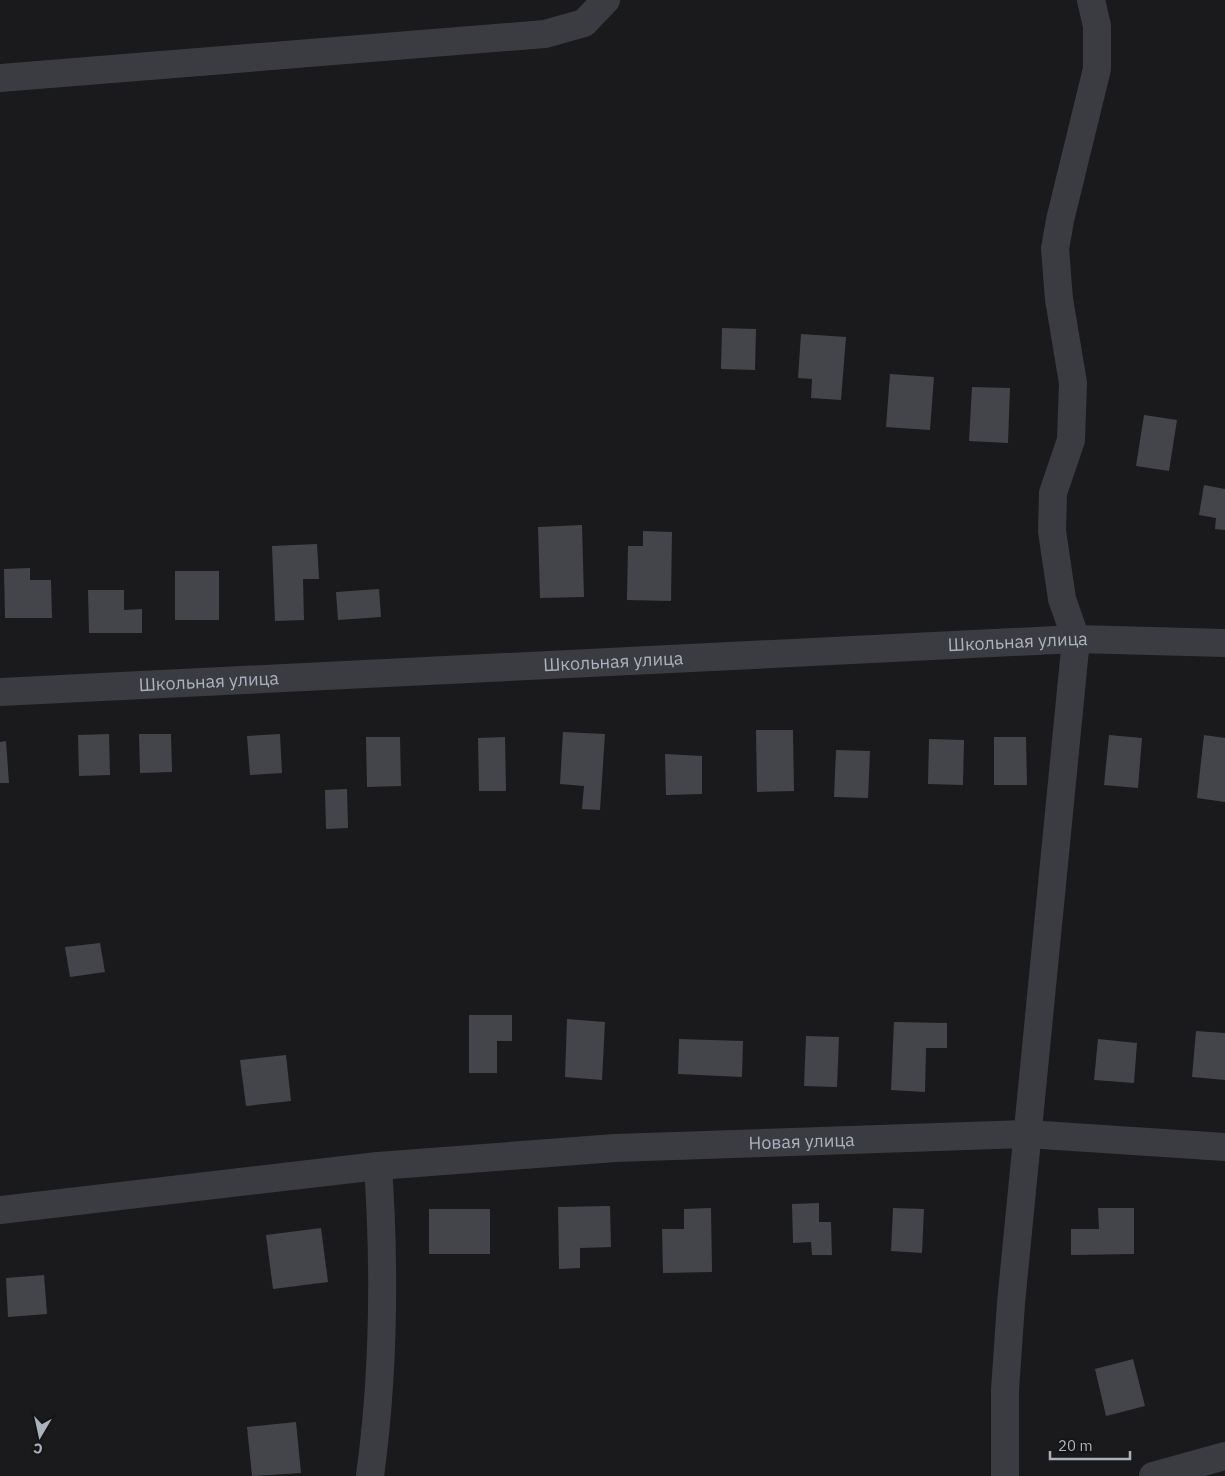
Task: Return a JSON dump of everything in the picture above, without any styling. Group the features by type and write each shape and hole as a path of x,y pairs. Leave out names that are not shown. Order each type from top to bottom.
{"street":[{"path":"0,78 546,34 584,23 606,0"},
{"path":"1004,1476 1005,1390 1027,1134 1076,639 1062,599 1052,531 1053,493 1071,440 1073,383 1059,299 1055,249 1060,220 1097,69 1097,26 1091,0"},
{"name":"Школьная улица","path":"0,692 1076,639 1225,643"},
{"name":"Новая улица","path":"0,1210 378,1166 614,1148 1027,1134 1225,1147"},
{"path":"370,1476 377,1423 383,1318 382,1234 378,1166"},
{"path":"1153,1476 1225,1456"}],"building":[{"path":"722,328 756,329 755,370 721,369"},
{"path":"801,334 846,337 841,400 811,398 812,379 798,378"},
{"path":"890,374 934,377 930,430 886,427"},
{"path":"972,387 1010,388 1008,443 969,441"},
{"path":"1144,415 1177,420 1169,471 1136,466"},
{"path":"1204,485 1225,489 1225,530 1215,529 1216,518 1199,515"},
{"path":"582,525 584,597 540,598 538,527"},
{"path":"643,531 672,532 671,601 627,600 628,546 643,546"},
{"path":"317,544 319,579 303,579 304,620 275,621 272,546"},
{"path":"30,568 30,580 51,580 52,618 5,618 4,569"},
{"path":"175,571 219,571 219,620 175,620"},
{"path":"379,589 381,617 338,620 336,592"},
{"path":"88,590 124,590 124,610 142,609 142,633 89,633"},
{"path":"756,730 793,730 794,791 757,792"},
{"path":"563,732 605,734 600,810 582,809 584,786 560,784"},
{"path":"109,734 110,775 79,776 78,735"},
{"path":"139,734 171,734 172,772 140,773"},
{"path":"280,734 282,773 250,775 247,736"},
{"path":"1109,735 1142,738 1138,788 1104,785"},
{"path":"1204,735 1225,738 1225,802 1197,798"},
{"path":"366,737 400,737 401,786 367,787"},
{"path":"505,737 506,791 479,791 478,738"},
{"path":"994,737 1026,737 1027,785 994,785"},
{"path":"929,739 964,740 963,785 928,784"},
{"path":"6,741 9,783 0,783 0,742"},
{"path":"836,750 870,751 868,798 834,797"},
{"path":"665,754 702,756 702,794 666,795"},
{"path":"347,789 348,828 326,829 325,790"},
{"path":"100,943 105,972 70,977 65,947"},
{"path":"469,1015 512,1015 512,1041 497,1041 497,1073 469,1073"},
{"path":"567,1019 605,1022 602,1080 565,1077"},
{"path":"894,1022 947,1023 947,1048 926,1048 925,1092 891,1090"},
{"path":"1196,1031 1225,1033 1225,1080 1192,1077"},
{"path":"806,1036 839,1037 837,1087 804,1086"},
{"path":"679,1039 743,1041 742,1077 678,1074"},
{"path":"1098,1039 1137,1043 1134,1083 1094,1080"},
{"path":"286,1055 291,1101 246,1106 240,1060"},
{"path":"819,1203 819,1222 831,1222 832,1255 812,1255 811,1242 793,1243 792,1204"},
{"path":"610,1206 611,1247 580,1248 580,1268 559,1269 558,1207"},
{"path":"711,1208 712,1272 663,1273 662,1229 684,1229 684,1209"},
{"path":"893,1208 924,1209 922,1253 891,1251"},
{"path":"1098,1208 1134,1208 1134,1254 1071,1255 1071,1229 1099,1229"},
{"path":"429,1209 490,1209 490,1254 429,1254"},
{"path":"321,1228 328,1282 273,1289 266,1235"},
{"path":"44,1275 47,1314 8,1317 6,1278"},
{"path":"1133,1359 1145,1406 1106,1416 1095,1369"},
{"path":"296,1422 301,1473 252,1476 247,1427"}]}
